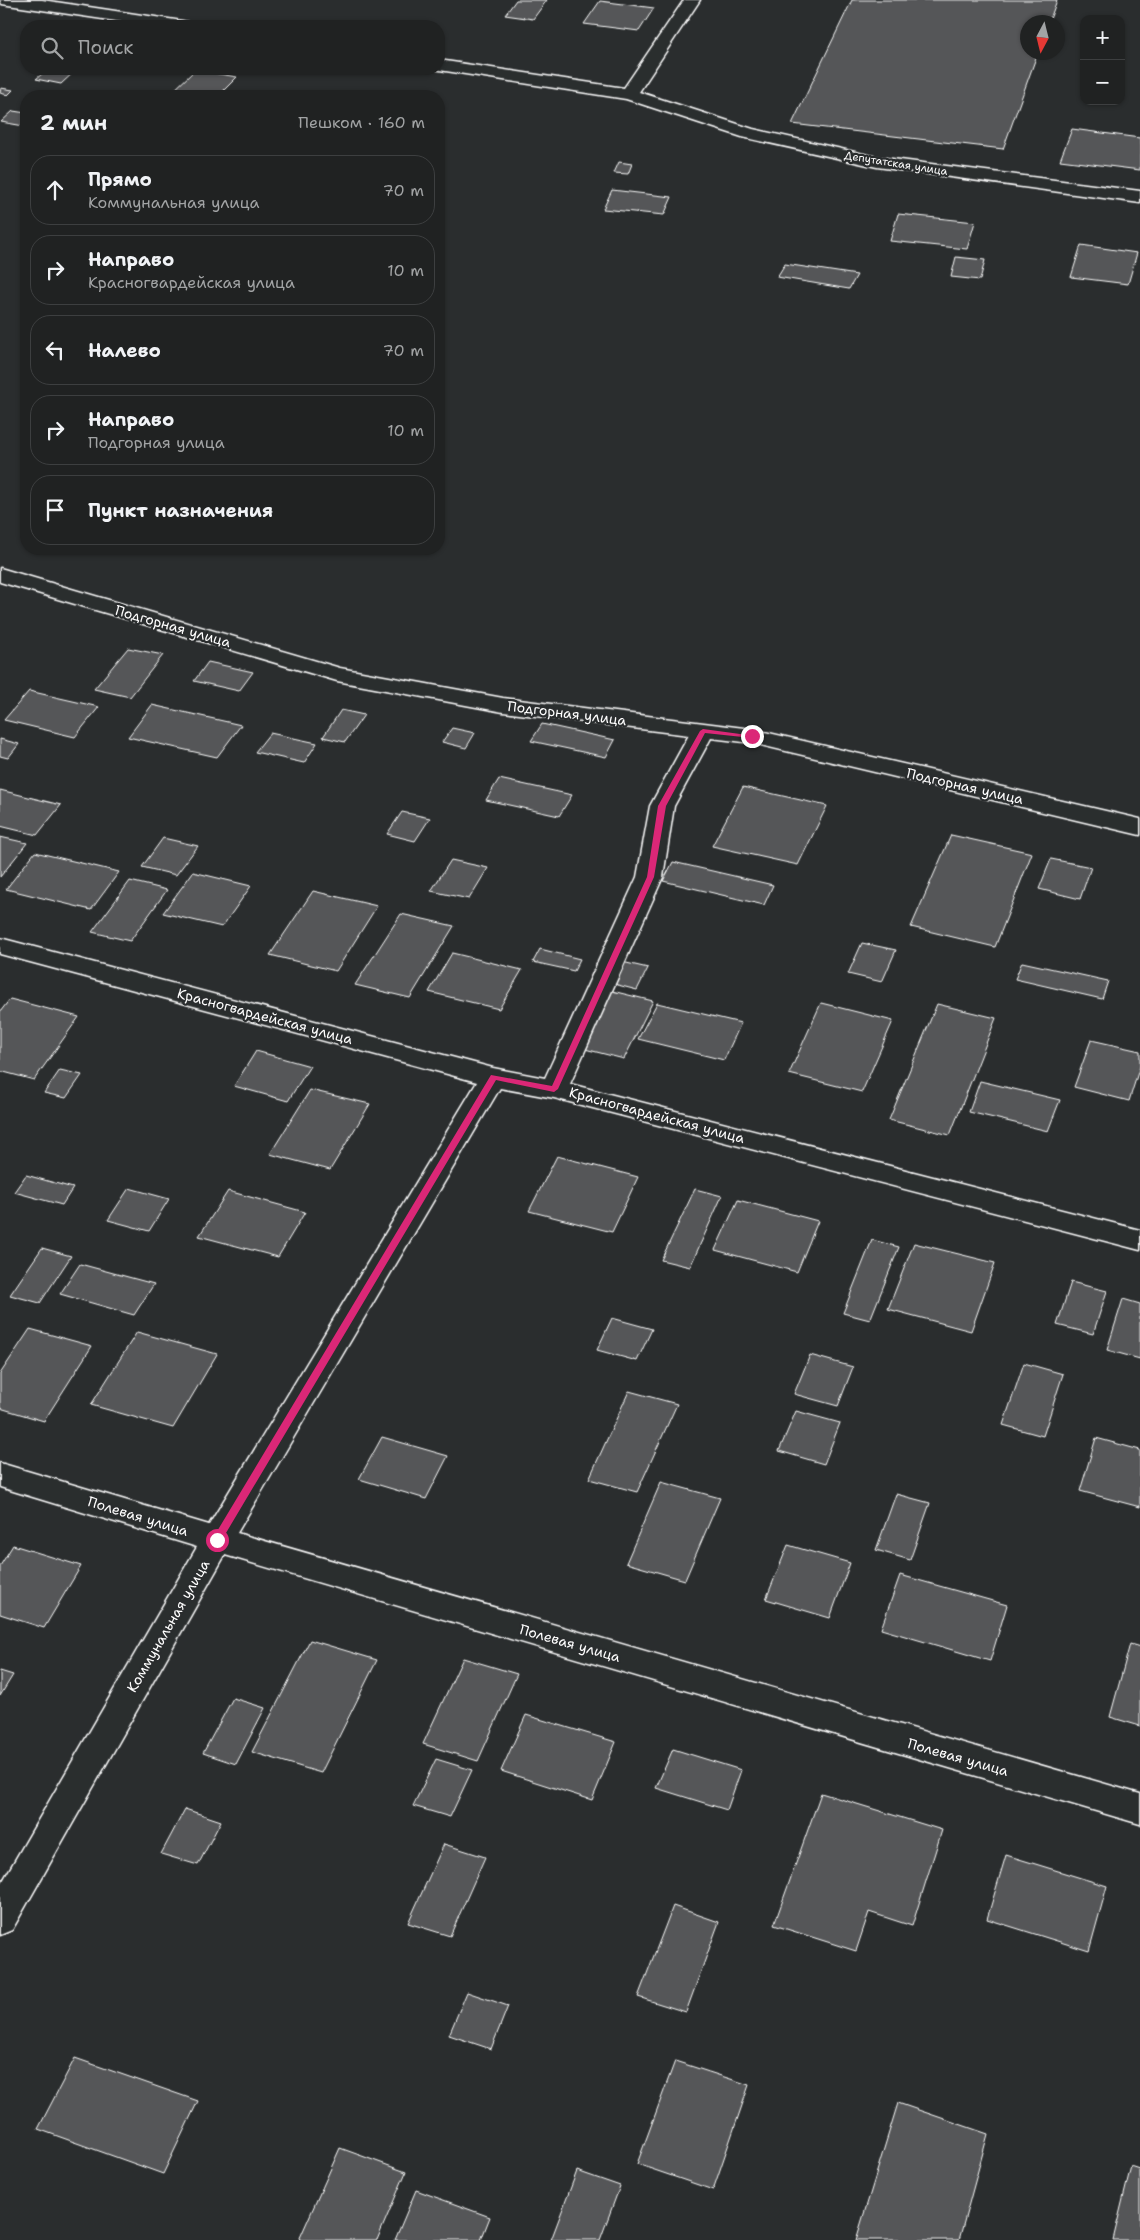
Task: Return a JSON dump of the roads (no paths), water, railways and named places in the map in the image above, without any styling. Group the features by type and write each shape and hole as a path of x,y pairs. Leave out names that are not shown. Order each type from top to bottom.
{"street":[{"path":"8,0 142,20"},
{"path":"629,94 692,0"},
{"name":"Депутатская улица","path":"445,66 629,94 748,132 877,162 1140,197"},
{"name":"Подгорная улица","path":"0,576 337,674 503,705 752,736 1140,827"},
{"path":"554,1089 650,877 662,806 703,731"},
{"name":"Красногвардейская улица","path":"0,946 493,1077 554,1089 1140,1240"},
{"name":"Коммунальная улица","path":"0,1919 217,1540 493,1077"},
{"name":"Полевая улица","path":"0,1474 217,1540 1140,1810"}]}
